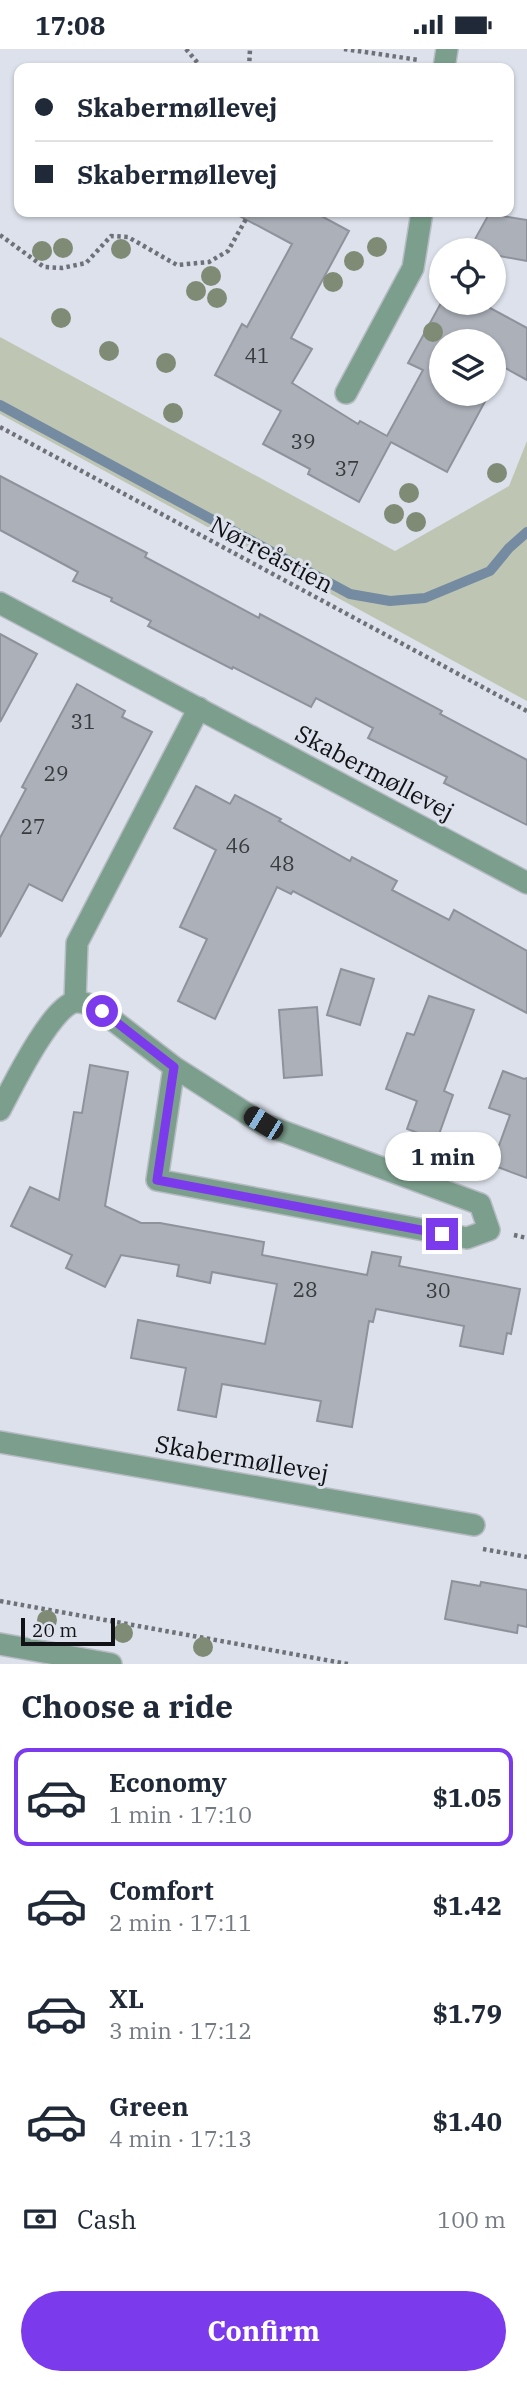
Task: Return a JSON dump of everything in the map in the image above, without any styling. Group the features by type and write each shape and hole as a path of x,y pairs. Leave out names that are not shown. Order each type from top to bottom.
{"street":[{"path":"346,393 413,268 421,217"},
{"name":"Skabermøllevej","path":"0,603 527,883"},
{"path":"75,1001 76,943 199,708"},
{"path":"0,1110 27,1059 62,1008 75,1001 102,1011 174,1067 263,1123 480,1204 489,1230 467,1238 157,1180 174,1067"},
{"name":"Skabermøllevej","path":"0,1442 474,1525"},
{"path":"0,1644 111,1664"}],"path":[{"path":"187,49 198,63"},
{"path":"344,49 445,60"},
{"path":"0,235 44,267 62,268 86,263 111,236 128,237 177,265 187,265 209,262 228,251 247,217"},
{"name":"Nørreåstien","path":"0,427 527,711"},
{"path":"474,1525 475,1547 527,1557"},
{"path":"0,1601 348,1664"}],"green space":[{"path":"0,337 395,551 509,486 527,441 527,701 0,414"}],"building":[{"path":"241,217 323,217 349,231 291,338 312,349 292,383 358,424 360,421 387,436 423,370 408,363 434,315 503,315 527,328 527,380 506,369 506,329 429,329 429,406 483,406 447,472 391,442 359,502 308,474 310,469 263,444 281,411 215,375 242,324 247,327 292,244"},
{"path":"487,217 527,220 527,261 506,257 506,238 476,238"},
{"path":"0,476 147,553 145,557 259,618 260,614 442,711 440,714 527,760 527,825 444,783 447,777 368,738 373,728 316,698 311,707 233,667 232,669 148,626 151,621 111,601 112,598 73,581 78,572 0,530"},
{"path":"0,634 37,654 0,722"},
{"path":"77,684 125,711 122,717 152,732 62,901 29,884 0,937 0,838 26,789 22,787"},
{"path":"196,786 230,804 235,795 350,861 352,857 397,881 392,890 449,920 454,910 527,951 527,1013 293,891 291,894 277,887 215,1019 178,1001 207,939 180,927 216,850 174,828"},
{"path":"341,969 374,979 360,1025 327,1015"},
{"path":"429,996 474,1010 444,1091 453,1095 437,1140 407,1129 417,1101 386,1089 407,1033 414,1035"},
{"path":"317,1007 322,1075 284,1078 279,1010"},
{"path":"90,1065 128,1072 105,1206 141,1223 160,1223 264,1242 262,1255 367,1275 372,1252 401,1257 399,1266 520,1289 511,1334 507,1333 503,1354 460,1346 464,1326 376,1309 373,1322 369,1321 352,1427 317,1421 321,1401 222,1384 216,1417 178,1410 186,1368 131,1358 138,1320 265,1344 277,1284 212,1272 210,1283 177,1276 179,1265 121,1255 105,1287 66,1268 72,1255 11,1226 30,1187 59,1200 74,1112 82,1113"},
{"path":"503,1071 527,1078 527,1178 492,1165 510,1115 489,1108"},
{"path":"452,1581 480,1586 481,1582 527,1590 527,1627 518,1625 517,1633 445,1619"}],"waterway":[{"path":"0,405 350,594 390,601 425,598 490,571 527,532"}],"route":[{"path":"102,1011 174,1067 157,1180 442,1234"}]}
